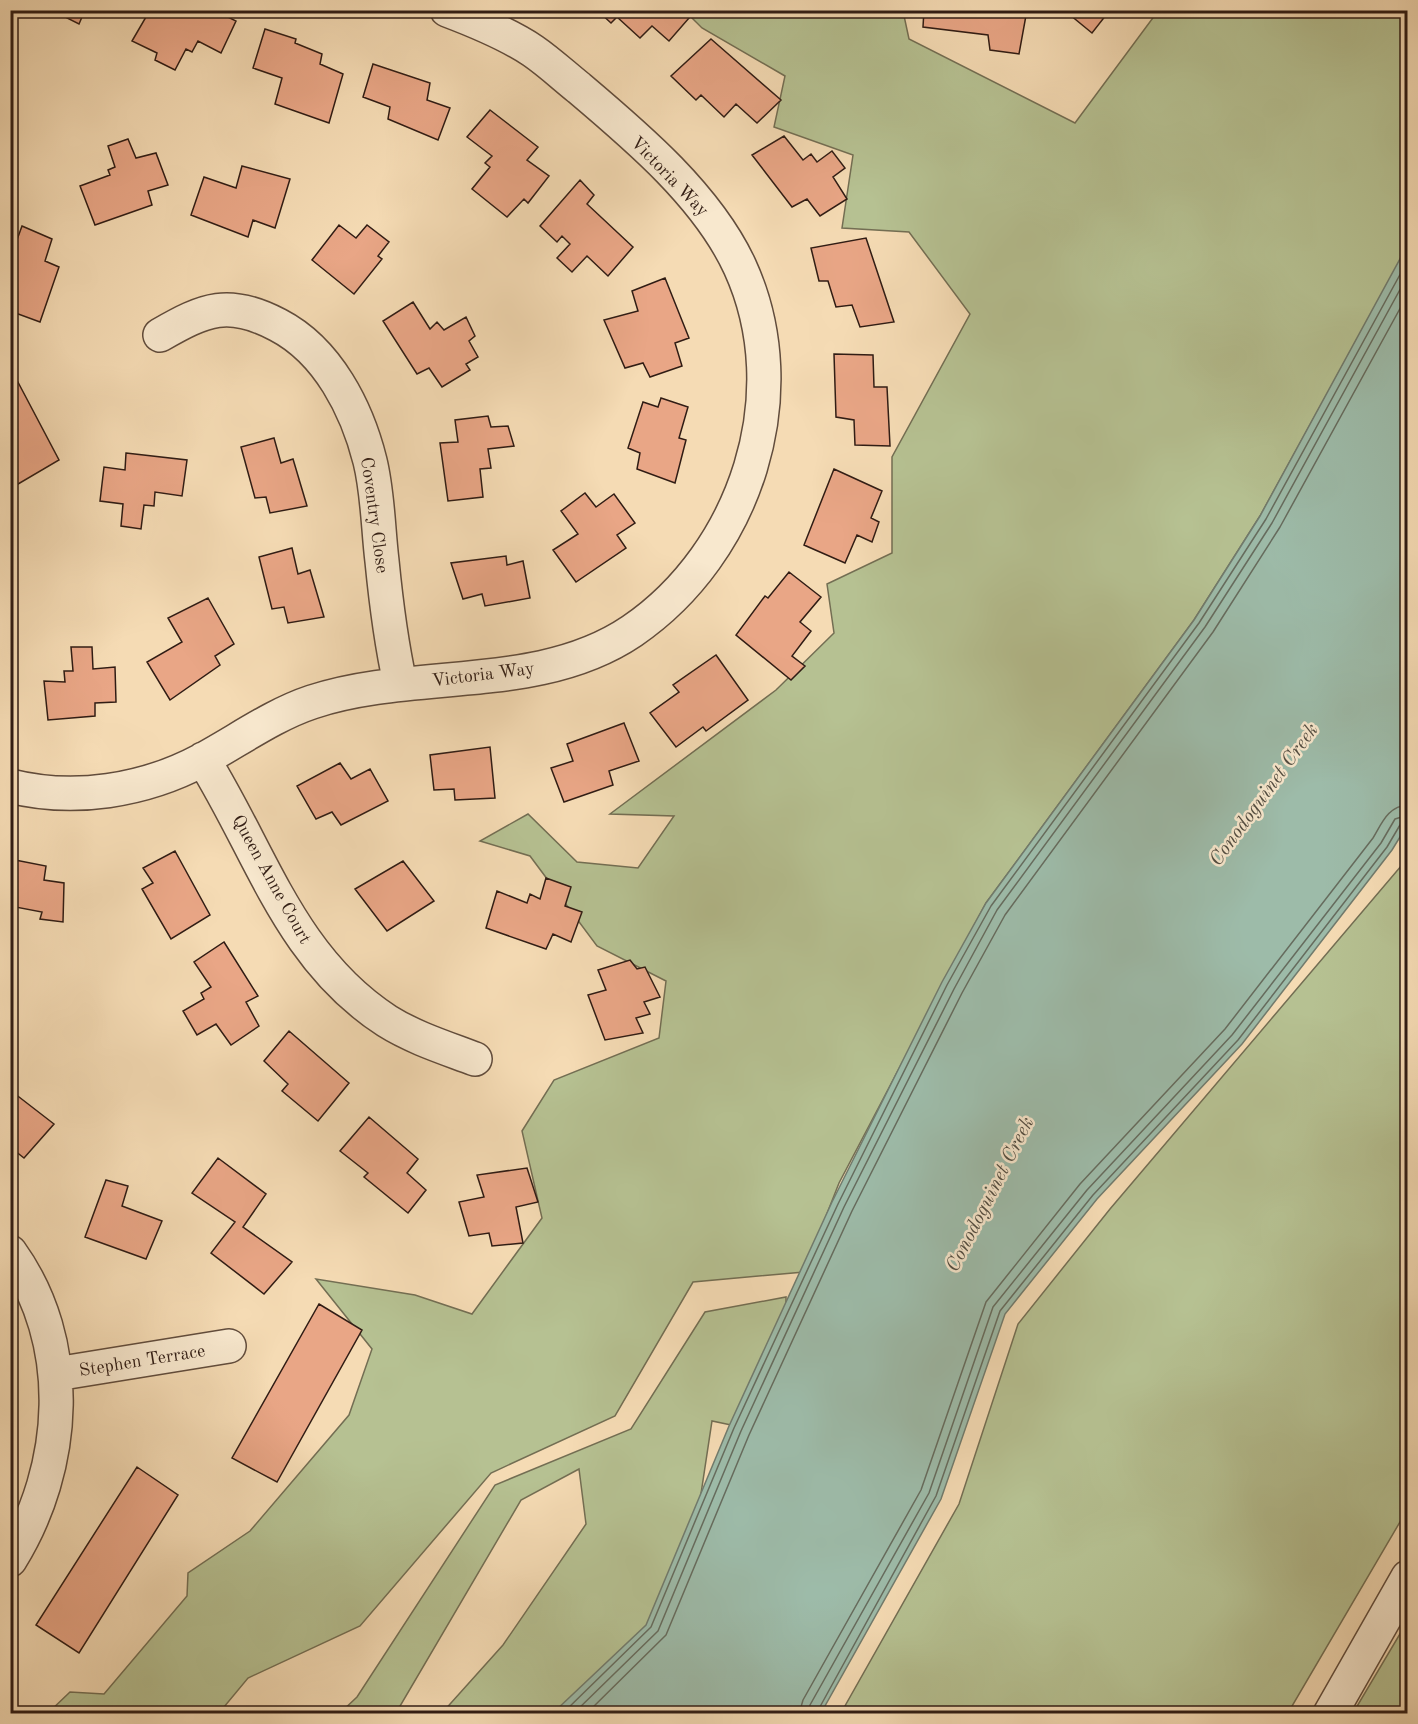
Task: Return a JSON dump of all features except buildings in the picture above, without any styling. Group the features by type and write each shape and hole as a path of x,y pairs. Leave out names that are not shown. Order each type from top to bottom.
{"street":[{"name":"Victoria Way","path":"10,786 53,794 97,792 149,782 176,773 279,715 310,702 354,690 400,683 490,677 563,661 630,632 658,611 687,581 721,537 735,510 752,466 764,394 763,353 754,304 742,270 729,244 693,195 606,111 535,52 447,10"},
{"name":"Coventry Close","path":"159,335 195,315 239,309 290,331 316,355 339,386 357,419 370,463 390,637 400,683"},
{"name":"Queen Anne Court","path":"203,759 228,800 294,928 325,969 355,998 389,1022 475,1059"},
{"path":"10,1252 39,1301 47,1322 56,1374 57,1414 53,1448 39,1498 10,1560"},
{"name":"Stephen Terrace","path":"56,1374 229,1346"},
{"path":"1330,1713 1407,1577"}],"green space":[{"path":"685,11 903,11 909,39 1075,123 1158,11 1407,11 1408,246 1260,516 1194,620 986,903 839,1183 804,1272 693,1282 615,1416 491,1473 360,1626 248,1678 219,1713 47,1714 70,1692 104,1694 187,1596 188,1573 250,1531 349,1415 372,1349 316,1279 415,1295 472,1314 542,1218 522,1131 554,1080 659,1038 666,981 597,946 530,856 480,841 528,814 577,862 638,868 674,816 610,814 776,690 834,633 827,584 892,553 892,457 970,314 909,232 842,228 853,155 774,127 785,76 702,28"},
{"path":"1407,859 1407,1510 1288,1713 841,1713 959,1504 1018,1324 1110,1209"},
{"path":"786,1297 786,1338 745,1428 712,1421 694,1540 655,1627 569,1713 442,1713 503,1645 586,1524 579,1469 521,1500 396,1713 339,1714 357,1697 495,1485 631,1429 705,1312"},
{"path":"1407,1622 1407,1713 1353,1713"}],"water":[{"name":"Conodoguinet Creek","path":"1407,246 1408,824 1392,850 1242,1044 1097,1199 1005,1314 941,1499 821,1713 553,1713 646,1625 729,1426 832,1202 942,982 986,903 1194,620 1260,516"}]}
